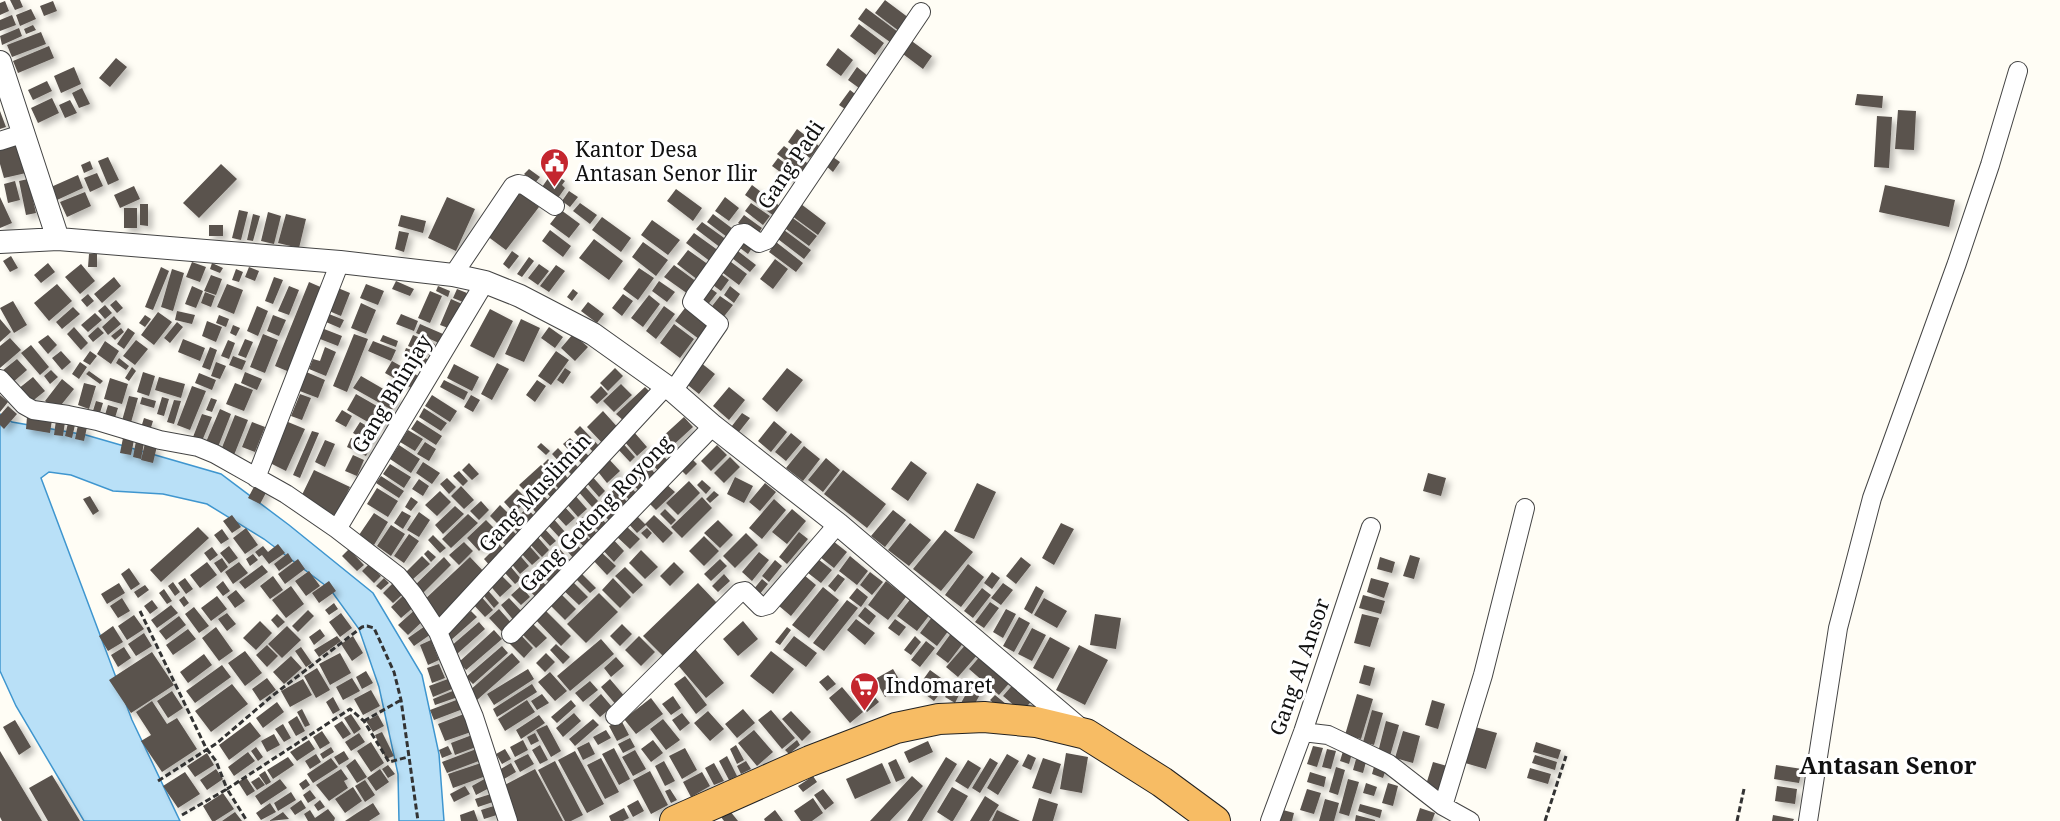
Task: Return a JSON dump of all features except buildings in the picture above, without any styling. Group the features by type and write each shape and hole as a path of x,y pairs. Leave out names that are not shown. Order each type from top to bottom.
{"highway":[{"path":"675,821 820,757 896,728 939,718 984,717 1036,722 1086,734 1162,782 1215,821"}],"street":[{"name":"Gang Padi","path":"669,389 719,324 692,302 695,296 739,234 745,233 759,243 767,240 921,12"},
{"path":"0,62 58,239"},
{"path":"1808,821 1838,628 1872,498 1958,263 2018,71"},
{"path":"0,141 24,133"},
{"path":"453,275 513,186 524,185 555,206"},
{"path":"0,242 58,239 340,262 453,275 485,282 554,312 593,334 669,389 838,524 1086,734"},
{"path":"256,478 340,262"},
{"name":"Gang Bhinjay","path":"337,529 485,282"},
{"path":"0,379 24,405 33,410 77,417 160,440 198,447 286,494 337,529 398,576 438,632 474,717 508,821"},
{"name":"Gang Muslimin","path":"438,632 669,389"},
{"name":"Gang Gotong Royong","path":"511,634 714,426"},
{"path":"1443,806 1483,675 1525,508"},
{"path":"615,716 740,592 746,591 761,607 768,605 838,524"},
{"name":"Gang Al Ansor","path":"1270,821 1303,732 1371,527"},
{"path":"1303,732 1328,735 1389,764 1443,806 1470,821"}],"path":[{"path":"140,611 206,748 216,761 227,789 247,821"},
{"path":"158,781 217,743 272,696 362,627 368,626 374,628 394,672 401,700 418,821"},
{"path":"364,721 401,700"},
{"path":"182,815 227,789 347,710 354,711 364,721 389,762 409,757"},
{"path":"1545,821 1566,756"},
{"path":"1737,821 1744,789"}],"water":[{"path":"0,414 12,422 86,435 221,474 373,593 422,675 439,754 444,821 399,821 398,774 379,687 359,629 330,589 264,539 207,504 163,494 113,491 71,475 49,472 41,478 132,720 180,821 84,821 16,706 0,671"}],"place":[{"name":"Kantor Desa Antasan Senor Ilir","path":"554,188"},
{"name":"Indomaret","path":"865,712"}],"district":[{"name":"Antasan Senor","path":"1888,766"}]}
